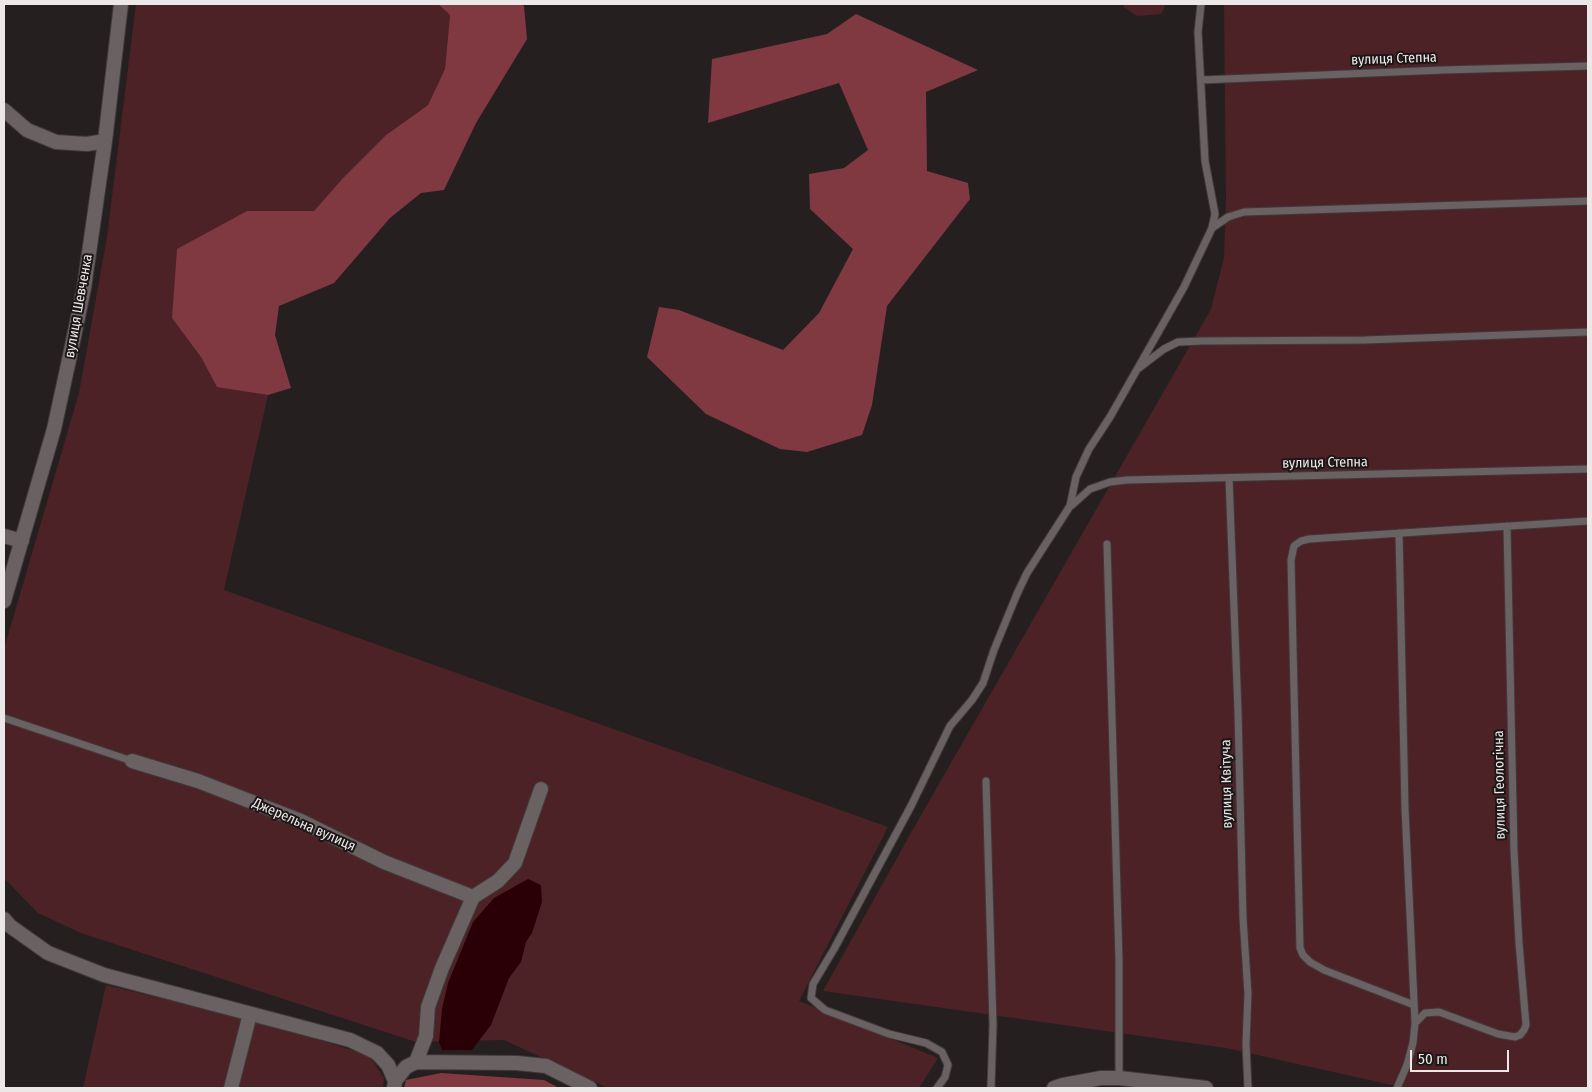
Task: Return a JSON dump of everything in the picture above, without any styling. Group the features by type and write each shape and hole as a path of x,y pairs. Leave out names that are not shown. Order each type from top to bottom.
{"street":[{"name":"вулиця Шевченка","path":"4,601 54,429 84,288 105,141 121,4"},
{"path":"4,110 27,130 56,142 87,144 105,141"},
{"path":"4,536 22,540"},
{"name":"Джерельна вулиця","path":"132,761 198,781 301,821 384,862 473,897"},
{"path":"416,1062 426,1036 428,1007 442,968 473,897 498,881 515,864 541,789"},
{"path":"4,919 10,926 48,953 104,975 350,1040 377,1053 388,1065 395,1085"},
{"path":"231,1088 250,1014"},
{"path":"395,1085 406,1067 416,1062 518,1063 546,1066 590,1088"},
{"path":"1054,1088 1101,1078 1119,1078 1206,1088"}],"lane":[{"path":"937,1088 945,1077 948,1065 942,1052 926,1043 889,1034 825,1010 811,998 813,984 834,949 911,806 950,726 972,700 983,683 1016,594 1027,573 1070,506 1076,478 1089,448 1110,417 1184,287 1212,228 1215,214 1205,161 1198,32 1201,4"},
{"name":"вулиця Степна","path":"1201,80 1588,66"},
{"path":"1212,228 1228,217 1244,212 1588,201"},
{"path":"1137,370 1164,349 1178,342 1364,340 1588,332"},
{"name":"вулиця Степна","path":"1070,506 1090,489 1110,482 1127,480 1588,469"},
{"name":"вулиця Квітуча","path":"1229,478 1238,711 1243,918 1248,994 1246,1044 1248,1088"},
{"path":"1414,1006 1324,970 1310,962 1300,948 1291,560 1294,546 1300,541 1309,539 1588,522"},
{"name":"вулиця Геологічна","path":"1415,1023 1425,1013 1439,1012 1498,1034 1515,1037 1520,1035 1526,1024 1514,852 1507,526"},
{"path":"1397,1088 1407,1065 1415,1023 1404,808 1399,533"},
{"path":"1108,544 1119,960 1119,1078"},
{"path":"4,718 132,761"},
{"path":"986,781 993,1016 991,1088"}],"shaded area":[{"path":"136,4 438,4 450,15 445,69 428,105 386,135 343,178 314,211 247,211 201,357 217,386 268,395 224,590 888,827 799,1001 938,1058 919,1088 608,1088 504,1040 416,1042 81,933 38,913 4,878 4,649 79,393 107,237"},
{"path":"438,4 521,4 524,6 527,39 476,123 444,190 421,193 390,218 334,283 279,306 275,335 291,388 268,395 217,387 201,357 172,318 177,249 247,211 314,211 343,178 386,135 428,105 445,69 450,15"},
{"path":"1124,4 1166,4 1161,14 1137,16 1124,7"},
{"path":"1224,4 1588,4 1588,1088 1405,1088 1226,1048 823,991 912,831 1211,309 1224,258 1226,199"},
{"path":"856,14 978,70 926,92 927,171 968,183 970,199 887,306 872,405 862,435 807,452 780,449 706,414 647,357 659,307 679,310 783,350 819,313 853,249 810,209 809,174 844,168 868,150 839,83 708,123 712,59 827,34"},
{"path":"528,879 541,885 542,902 532,933 526,942 521,962 509,978 491,1025 472,1050 442,1050 439,1042 442,1009 448,983 473,922 494,898"},
{"path":"106,985 254,1021 369,1055 384,1078 383,1088 83,1088"},
{"path":"441,1073 544,1080 559,1088 404,1088 406,1080"}]}
